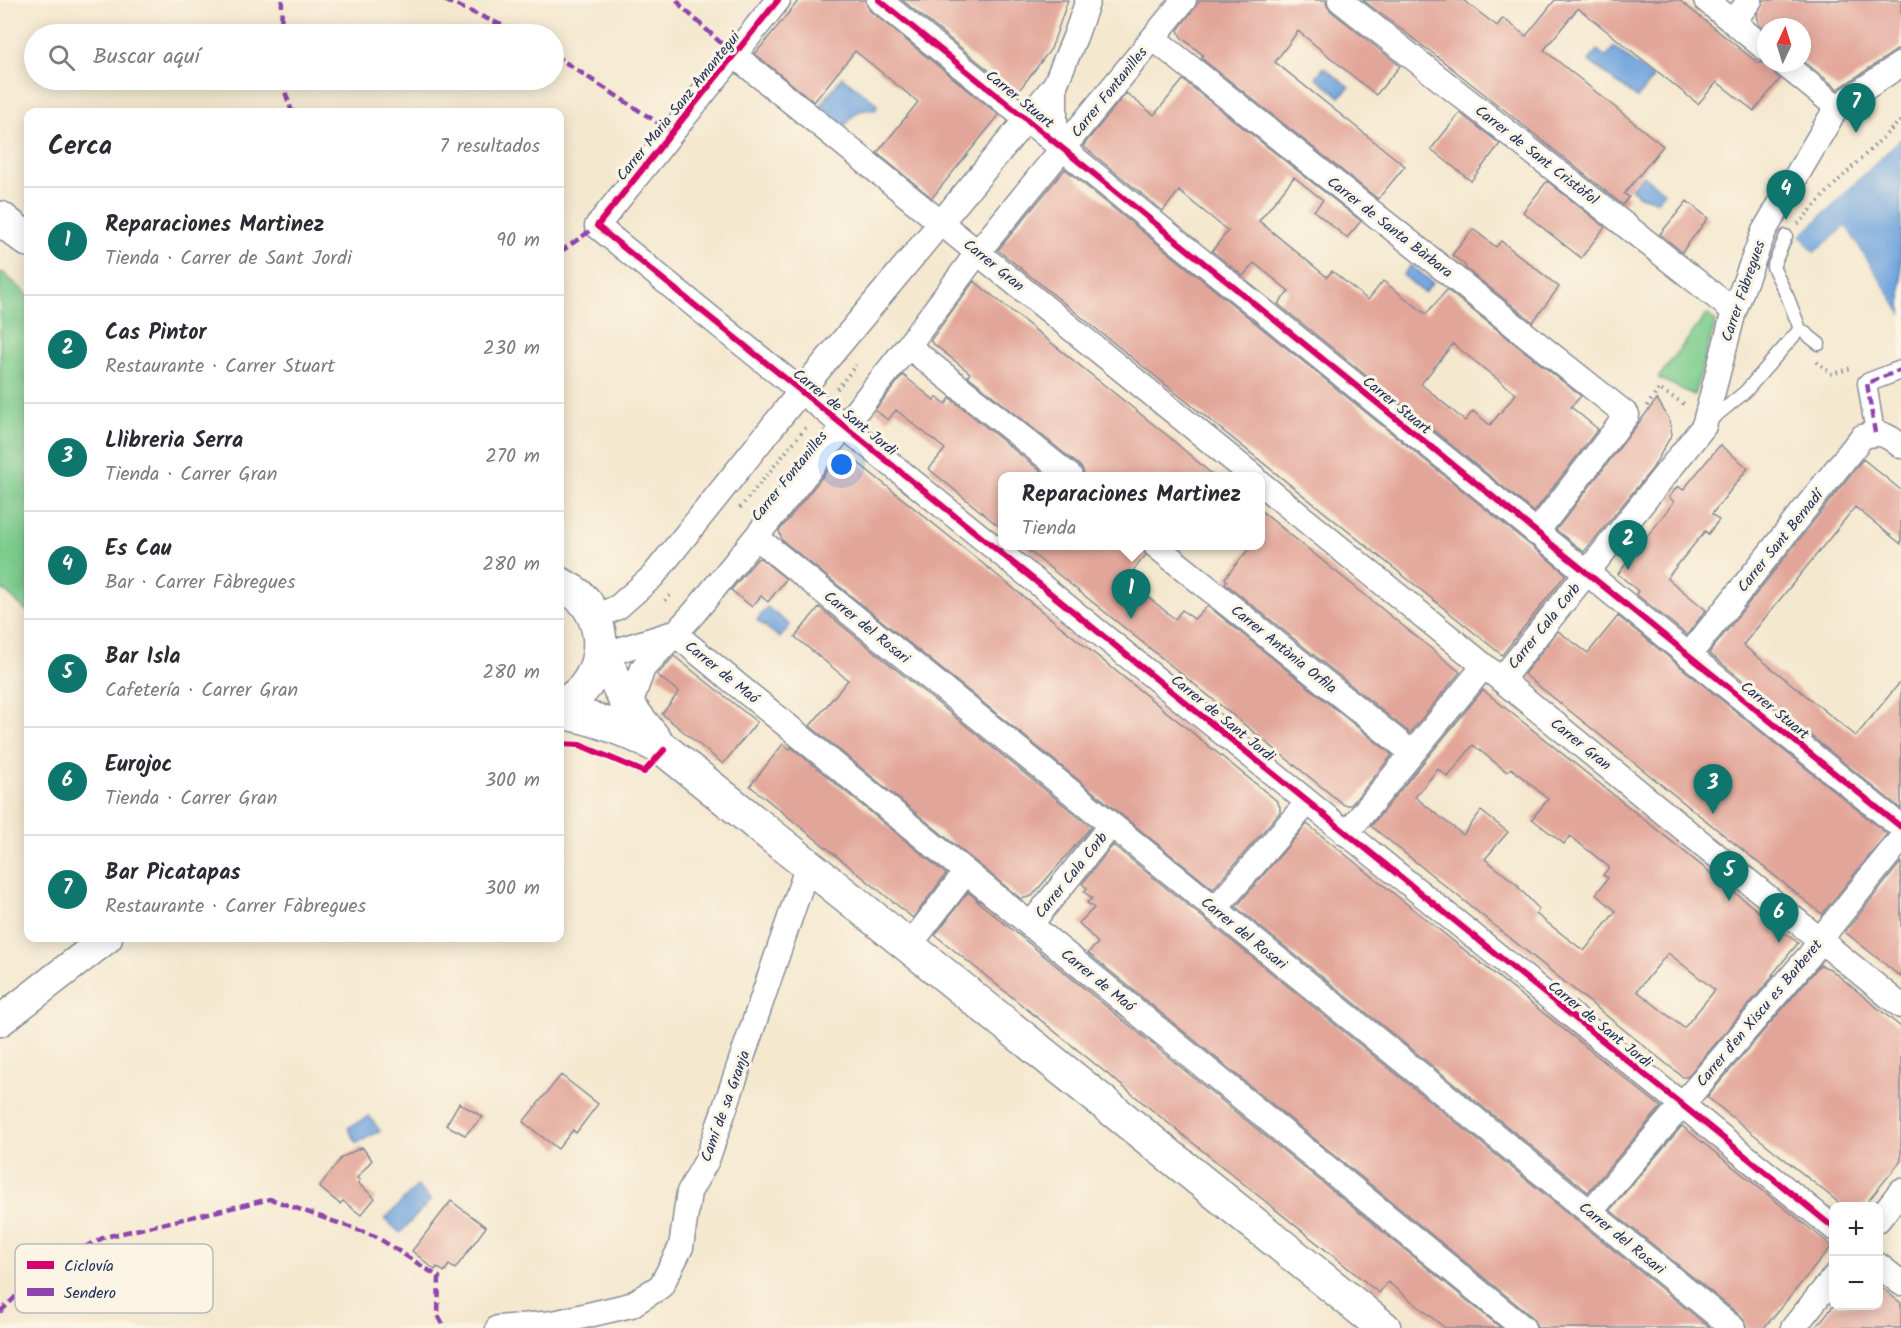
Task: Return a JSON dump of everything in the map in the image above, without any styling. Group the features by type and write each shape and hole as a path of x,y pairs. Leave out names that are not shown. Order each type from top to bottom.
{"main road":[{"path":"0,218 24,237"},
{"path":"564,586 573,591 593,615 598,626 601,657 629,707 662,749"},
{"path":"564,703 586,686 601,657"},
{"path":"564,713 603,721 629,731 662,749 1384,1328"}],"street":[{"name":"Carrer Maria Sanz Amantegui","path":"597,226 778,0"},
{"name":"Carrer Stuart","path":"879,0 1901,827"},
{"path":"593,615 618,607 653,576 801,391 1027,120 1055,85 1088,0"},
{"name":"Carrer Fontanilles","path":"629,707 643,668 694,613 756,537 908,346 1059,146 1154,38 1184,0"},
{"name":"Carrer de Sant Cristòfol","path":"1340,0 1734,311"},
{"path":"1706,0 1757,42"},
{"path":"1733,22 1750,0"},
{"name":"Carrer de Santa Bàrbara","path":"1154,38 1627,415"},
{"name":"Carrer Gran","path":"734,55 1246,472"},
{"name":"Carrer Fàbregues","path":"1706,419 1734,311 1764,231 1837,107 1901,64"},
{"path":"1795,72 1837,107"},
{"path":"1055,85 1059,146"},
{"name":"Carrer de Sant Jordi","path":"597,226 1829,1225"},
{"path":"908,346 1064,472"},
{"path":"1901,370 1867,383 1875,433 1889,435 1901,446"},
{"path":"1536,533 1627,415"},
{"name":"Carrer Cala Corb","path":"1347,834 1412,753 1493,673 1586,573 1706,419"},
{"name":"Carrer Sant Bernadí","path":"1689,655 1862,437 1875,433"},
{"name":"Carrer Gran","path":"1265,487 1901,1006"},
{"name":"Carrer del Rosari","path":"756,537 1733,1328"},
{"name":"Carrer Antònia Orfila","path":"1160,550 1412,753"},
{"name":"Carrer Fontanilles","path":"601,657 674,633"},
{"name":"Carrer de Maó","path":"674,633 1523,1328"},
{"path":"1215,909 1308,802"},
{"name":"Carrer Cala Corb","path":"1030,925 1111,825"},
{"name":"Carrer d'en Xiscu es Barberet","path":"1590,1212 1821,941 1901,838"},
{"name":"Camí de sa Granja","path":"498,1328 554,1323 631,1305 661,1286 681,1247 689,1192 708,1160 807,865"},
{"path":"909,946 966,872"},
{"path":"0,1021 102,942"},
{"path":"1883,1214 1901,1191"},
{"path":"1883,1269 1901,1283"},
{"path":"1793,1328 1829,1282"}],"lane":[{"path":"1786,236 1773,267 1800,329 1820,349"},
{"name":"Carrer Cala Corb","path":"1706,419 1745,392 1800,329"}],"path":[{"path":"1786,236 1901,120"},
{"path":"1820,349 1816,361 1832,374 1861,366"},
{"path":"1627,415 1645,409 1659,389 1706,419"},
{"path":"778,420 821,454"},
{"path":"653,576 694,613"}],"green space":[{"path":"2,272 24,291 24,608 0,587 0,274"},
{"path":"1707,314 1716,322 1694,395 1658,378"}],"water":[{"path":"1614,47 1653,78 1637,98 1589,61 1597,50 1606,57"},
{"path":"1324,67 1349,87 1340,97 1316,77"},
{"path":"842,77 876,103 877,107 875,110 857,112 845,126 820,106"},
{"path":"1901,138 1901,314 1846,227 1814,253 1800,236"},
{"path":"1643,175 1664,192 1657,201 1640,196 1631,189"},
{"path":"1411,265 1433,283 1424,293 1403,275"},
{"path":"767,607 790,625 780,638 757,620"},
{"path":"369,1116 380,1131 357,1143 348,1128"},
{"path":"417,1186 431,1200 400,1233 385,1219"}],"pier":[{"path":"1901,135 1901,138 1800,236 1814,253 1846,227 1901,317 1845,231 1814,256 1797,236"}],"building":[{"path":"799,0 865,0 870,11 999,115 932,198 877,153 918,102 855,51 814,102 755,54"},
{"path":"902,0 1068,0 1051,49 1017,93"},
{"path":"1200,0 1326,0 1331,11 1400,66 1376,95 1298,31 1275,62 1405,166 1378,199 1201,58 1203,55 1181,37 1178,30"},
{"path":"1363,0 1463,0 1497,26 1503,18 1526,36 1555,0 1679,0 1757,62 1757,72 1773,72 1780,79 1754,111 1717,82 1698,104 1578,8 1544,50 1663,146 1624,194 1629,197 1623,205"},
{"path":"1764,0 1901,0 1901,47 1838,89 1811,67 1811,18 1758,18 1757,14"},
{"path":"1183,80 1361,221 1347,238 1314,211 1323,200 1294,177 1259,221 1327,277 1332,271 1368,300 1383,281 1426,314 1447,290 1581,396 1571,407 1598,429 1534,512 1278,304 1289,291 1254,263 1243,276 1212,251 1228,231 1179,191 1163,211 1083,146 1126,93 1154,115","holes":["1453,344 1516,394 1490,425 1473,411 1465,421 1421,384"]},
{"path":"1460,113 1500,144 1471,181 1431,149"},
{"path":"1065,169 1566,574 1502,655 998,250"},
{"path":"1547,181 1605,227 1581,258 1523,212"},
{"path":"1687,201 1708,218 1682,252 1660,234"},
{"path":"1473,229 1496,247 1501,241 1559,287 1533,322 1452,255"},
{"path":"974,281 1168,436 1209,472 1083,472 1079,465 968,376 970,373 930,341"},
{"path":"903,375 934,400 937,397 946,404 950,398 1042,472 998,472 998,526 929,469 945,449 896,410 888,420 875,410"},
{"path":"1657,399 1669,419 1672,434 1652,469 1584,552 1556,530"},
{"path":"1720,445 1748,468 1712,514 1719,520 1708,534 1705,531 1667,578 1706,610 1687,635 1636,594 1638,591 1618,574 1674,502 1669,497 1678,486 1683,490"},
{"path":"839,456 852,458 1277,801 1280,812 1213,889 782,540 779,531"},
{"path":"1863,459 1901,490 1901,544 1855,507 1743,645 1856,736 1901,681 1901,809 1709,653"},
{"path":"1265,514 1460,672 1410,733 1225,583 1227,581 1225,578 1248,550 1265,550"},
{"path":"1028,550 1144,550 1146,555 1126,579 1175,619 1182,610 1194,619 1208,606 1392,755 1351,805 1344,805"},
{"path":"760,558 786,579 768,602 761,596 752,607 731,590"},
{"path":"819,607 1091,827 1032,896 1021,899 810,726 848,680 795,637"},
{"path":"1618,616 1887,834 1822,914 1524,674 1558,631 1588,653"},
{"path":"674,656 757,722 723,764 662,714 679,692 657,675"},
{"path":"1483,690 1798,943 1772,975 1774,975 1687,1077 1683,1077 1371,826","holes":["1473,745 1507,772 1511,768 1548,799 1532,819 1564,844 1570,836 1609,867 1603,875 1608,878 1596,894 1616,911 1584,951 1536,914 1539,909 1519,886 1485,859 1508,832 1481,811 1463,835 1415,797 1438,769 1448,777","1668,953 1715,990 1684,1028 1637,991"]},
{"path":"783,744 790,749 791,747 946,874 913,918 750,786"},
{"path":"1307,824 1661,1107 1588,1192 1236,907"},
{"path":"1113,845 1710,1328 1537,1328 1532,1317 1088,953 1098,943 1079,923 1094,908 1087,903 1092,898 1084,892 1087,888 1082,884"},
{"path":"1901,862 1901,977 1845,932"},
{"path":"968,892 1501,1328 1445,1328 1388,1282 1379,1293 935,935"},
{"path":"1820,965 1830,969 1901,1027 1901,1161 1867,1202 1838,1202 1707,1097"},
{"path":"561,1075 598,1104 576,1133 573,1130 558,1149 523,1122"},
{"path":"459,1103 483,1117 465,1135 446,1125"},
{"path":"1682,1126 1829,1244 1829,1250 1764,1328 1747,1328 1742,1317 1610,1210"},
{"path":"362,1147 372,1160 357,1178 360,1180 358,1183 375,1198 361,1215 343,1201 340,1204 319,1187 341,1158"},
{"path":"451,1201 486,1227 455,1269 449,1265 444,1272 437,1267 435,1270 412,1251"},
{"path":"1883,1289 1901,1303 1901,1328 1815,1328 1830,1310 1883,1310"}],"marked path":[{"path":"281,24 282,0"},
{"path":"444,0 499,24"},
{"path":"677,0 734,55"},
{"path":"564,62 672,132"},
{"path":"284,90 291,108"},
{"path":"564,249 597,226"},
{"path":"1875,433 1867,383 1901,370"},
{"path":"91,1244 105,1237 270,1199 375,1236 439,1277 438,1315 445,1328"},
{"path":"0,1312 15,1297"}],"cycle path":[{"path":"778,0 597,226 1829,1224"},
{"path":"879,0 1901,827"},
{"path":"564,744 580,745 644,772 664,750"}],"place":[{"name":"Bar Picatapas","path":"1856,133"},
{"name":"Es Cau","path":"1786,220"},
{"name":"Cas Pintor","path":"1628,570"},
{"name":"Reparaciones Martinez","path":"1131,619"},
{"name":"Llibreria Serra","path":"1713,814"},
{"name":"Bar Isla","path":"1729,901"},
{"name":"Eurojoc","path":"1779,943"}]}
